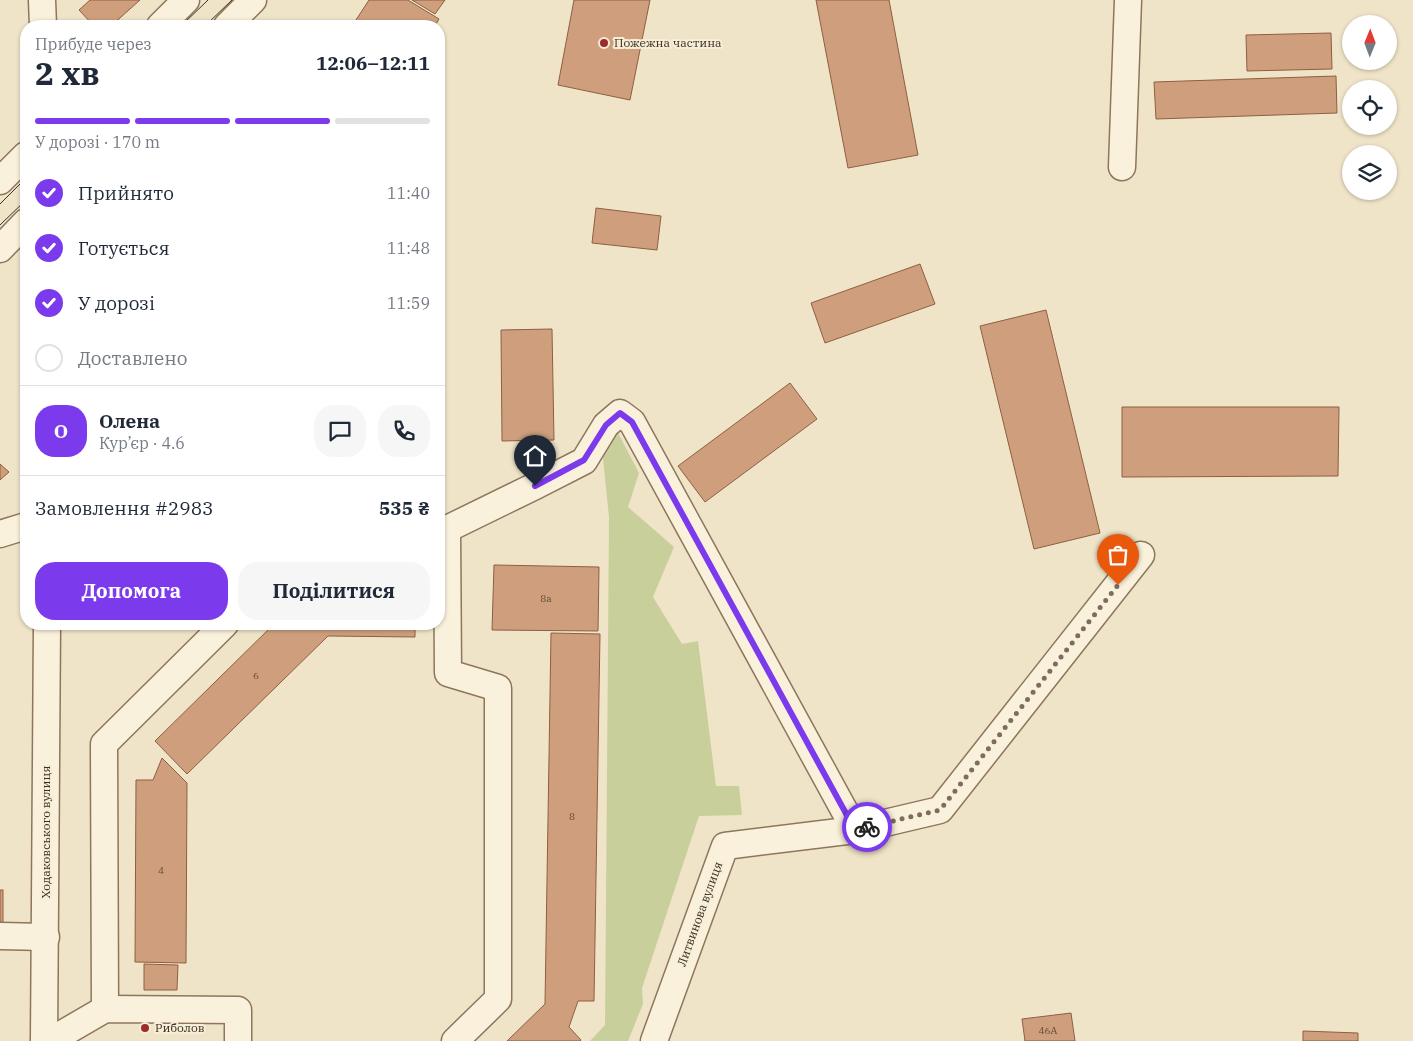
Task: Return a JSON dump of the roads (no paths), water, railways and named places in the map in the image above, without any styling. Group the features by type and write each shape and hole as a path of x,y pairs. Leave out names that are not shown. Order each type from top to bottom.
{"street":[{"path":"42,0 43,20"},
{"path":"166,20 186,0"},
{"path":"233,20 253,0"},
{"path":"1122,167 1128,0"},
{"path":"0,249 20,228"},
{"path":"445,528 535,486 584,460 606,425 620,413 632,422 855,830"},
{"path":"0,534 20,528"},
{"name":"Литвинова вулиця","path":"654,1041 725,846 855,830 940,810 1142,555"},
{"path":"445,587 448,673 498,688 498,999 455,1041"},
{"name":"Ходаковського вулиця","path":"44,1041 47,630"},
{"path":"105,1009 104,744 219,630"},
{"path":"0,936 46,937"},
{"path":"50,1041 105,1009 238,1010 238,1041"}],"tram line":[{"path":"187,20 208,0"},
{"path":"211,20 232,0"},
{"path":"0,204 20,184"},
{"path":"0,225 20,206"}],"place":[{"name":"Пожежна частина","path":"604,43"},
{"name":"Риболов","path":"145,1028"}]}
